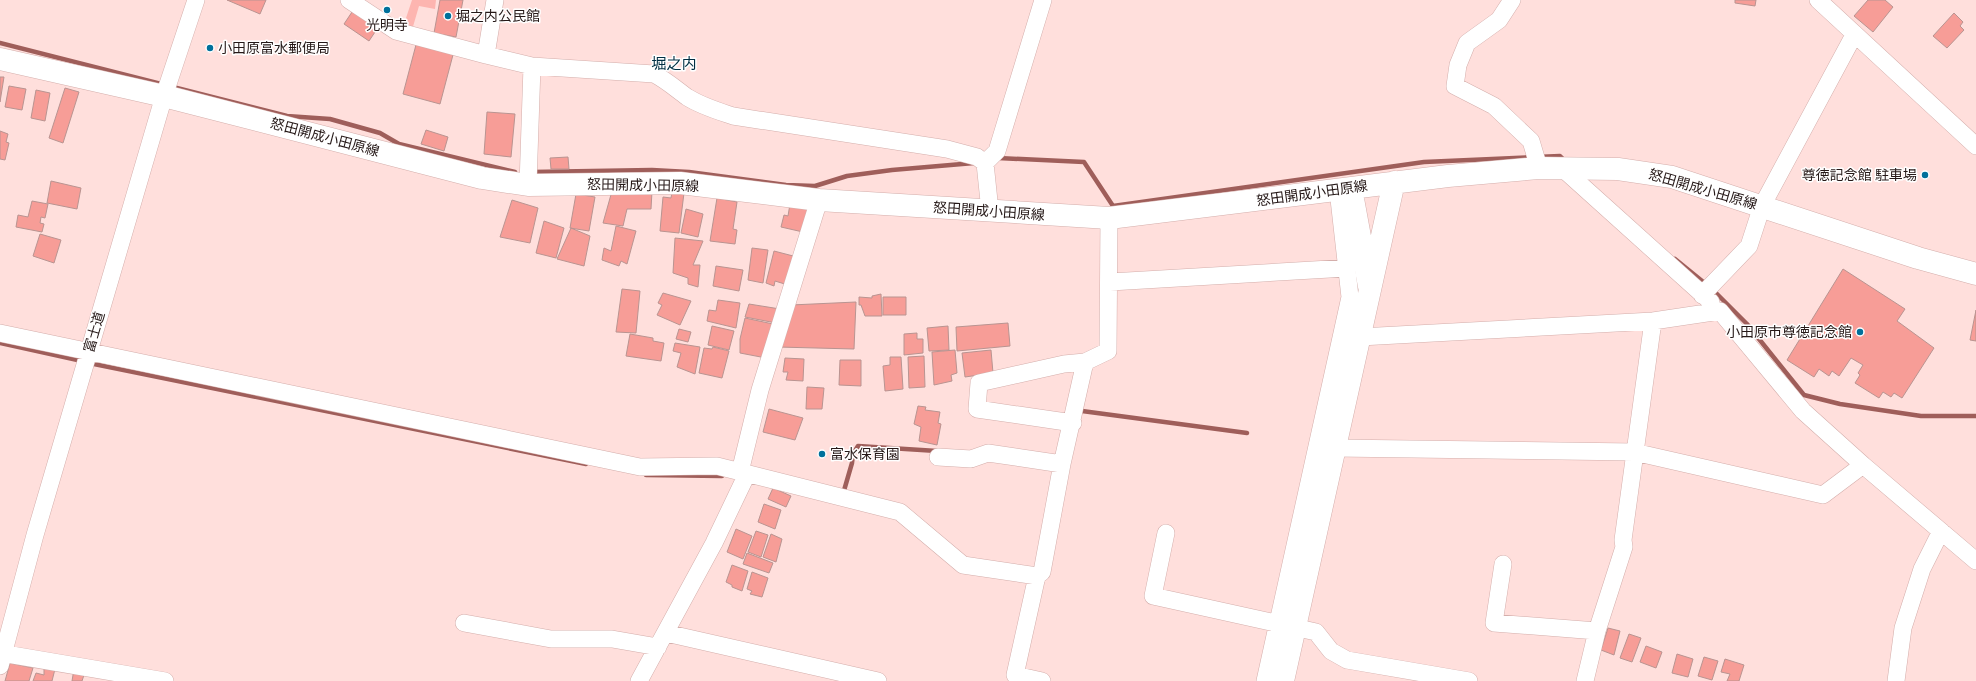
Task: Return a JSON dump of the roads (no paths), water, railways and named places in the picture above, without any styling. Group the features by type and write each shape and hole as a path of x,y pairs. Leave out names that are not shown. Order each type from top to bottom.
{"main road":[{"name":"怒田開成小田原線","path":"0,59 164,95 482,178 528,184 680,182 819,200 1109,218 1394,182 1539,168 1618,168 1654,173 1762,206 1918,258 1976,274"},
{"path":"1283,681 1287,625 1335,448 1371,293 1394,182"},
{"path":"1345,189 1371,293"}],"street":[{"name":"富士道","path":"1,658 35,535 164,95 196,0"},
{"path":"349,0 396,31 532,66 654,74 687,97 708,108 733,116 947,149 977,157 986,163"},
{"path":"486,54 495,0"},
{"path":"990,211 986,163 997,151 1043,0"},
{"path":"1512,0 1499,20 1467,44 1458,65 1455,86 1494,106 1531,141 1539,168"},
{"path":"1818,0 1854,35 1976,146"},
{"path":"1702,294 1749,246 1762,206 1854,35"},
{"path":"528,184 532,66"},
{"path":"1561,167 1720,311 1803,411 1863,465 1976,561"},
{"path":"1265,681 1287,625 1350,297 1347,268 1345,189"},
{"path":"639,681 714,543 744,473 760,390 819,200"},
{"path":"1073,423 977,409 979,383 1064,364 1085,362 1108,351 1110,282 1109,218"},
{"path":"1110,282 1347,268"},
{"path":"1360,337 1653,321 1720,311"},
{"path":"1585,681 1596,631 1624,547 1623,540 1634,452 1653,321"},
{"path":"0,333 87,358 640,467 718,466 900,512 963,565 1037,576"},
{"path":"1042,681 1014,678 1037,576 1042,572 1062,464 1073,423 1085,362"},
{"path":"1335,448 1634,452 1823,495 1863,465"},
{"path":"938,457 971,459 988,452 1062,464"},
{"path":"1896,681 1903,628 1922,569 1941,531"},
{"path":"1166,533 1153,596 1316,632 1331,651 1347,660 1469,681"},
{"path":"1503,564 1494,623 1596,631"},
{"path":"464,623 551,639 662,640 878,681"},
{"path":"1,658 112,676 165,681"}],"waterway":[{"path":"0,43 287,116 330,119 380,133 399,144 515,172"},
{"path":"998,158 1084,162 1113,206 1424,162 1560,156 1565,161"},
{"path":"532,172 652,170 689,172 786,185 815,186 847,176 892,170 974,163"},
{"path":"1675,259 1707,285"},
{"path":"1712,289 1747,324 1804,395 1840,404 1921,416 1976,416"},
{"path":"0,343 82,361"},
{"path":"89,363 586,464"},
{"path":"1082,411 1247,433"},
{"path":"843,494 852,463 853,454 858,446 937,451"},
{"path":"646,475 722,476"}],"place":[{"name":"光明寺","path":"387,10"},
{"name":"堀之内公民館","path":"448,16"},
{"name":"小田原富水郵便局","path":"210,48"},
{"name":"尊徳記念館 駐車場","path":"1925,175"},
{"name":"小田原市尊徳記念館","path":"1860,332"},
{"name":"富水保育園","path":"822,454"}],"district":[{"name":"堀之内","path":"674,64"}]}
